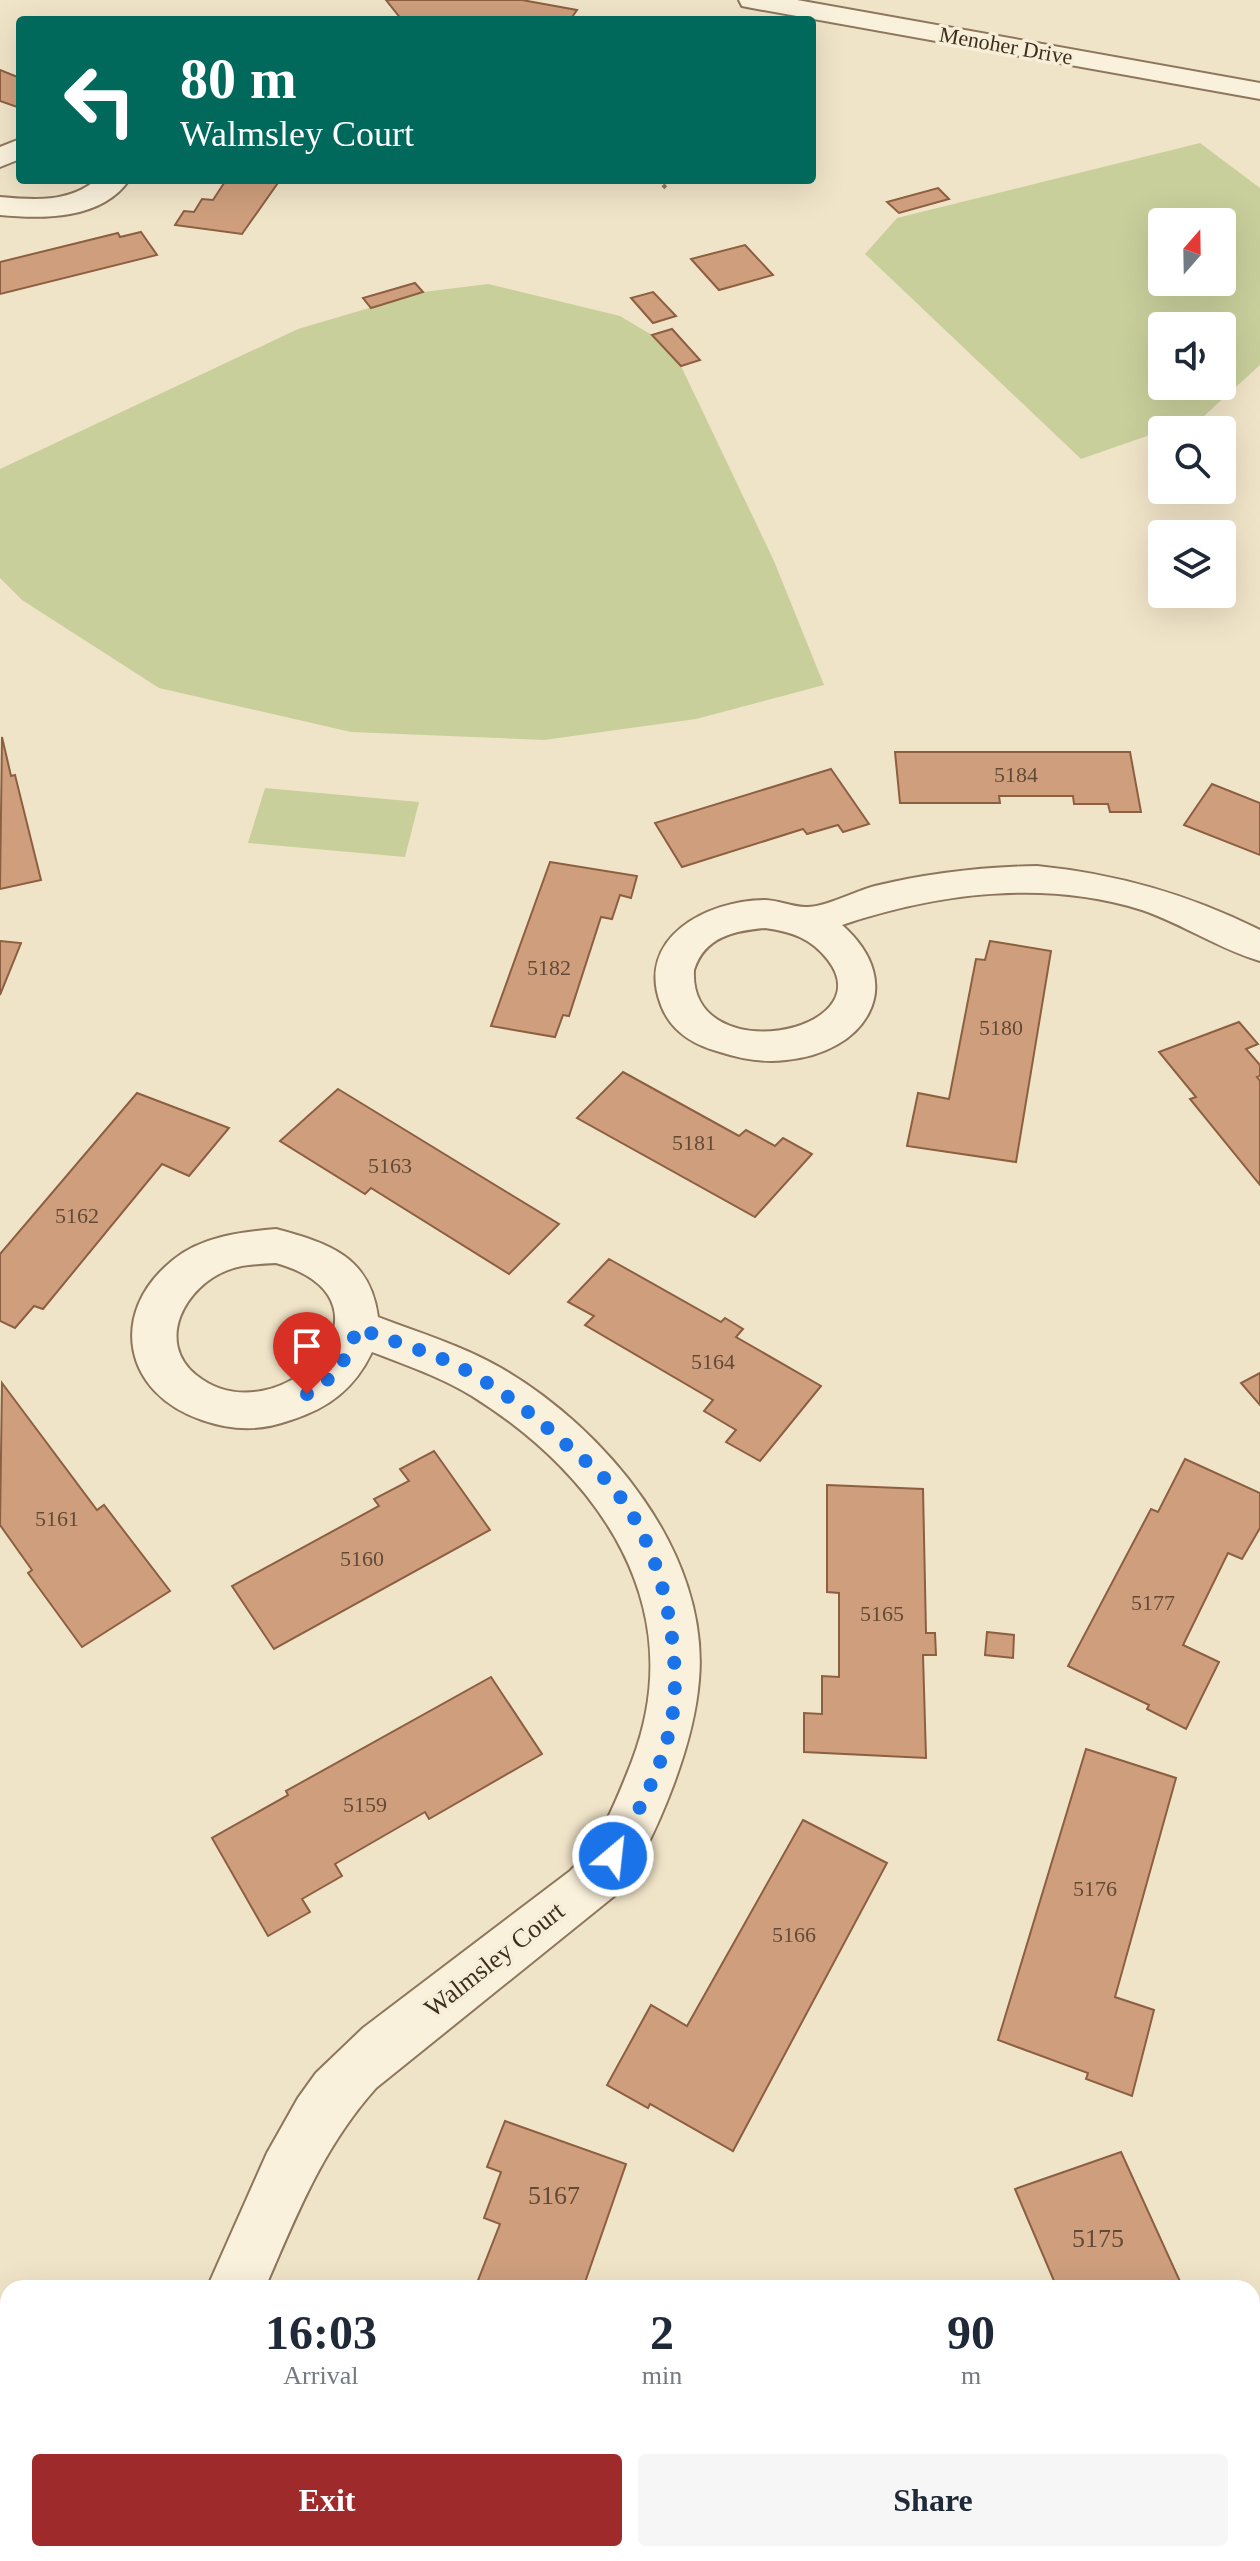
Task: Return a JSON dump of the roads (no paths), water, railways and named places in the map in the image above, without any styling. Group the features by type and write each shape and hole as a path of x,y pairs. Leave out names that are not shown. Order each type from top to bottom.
{"street":[{"name":"Menoher Drive","path":"752,0 1260,91"},
{"path":"0,206 47,210 65,207 98,196 110,184"},
{"path":"807,922 836,939 857,979 854,1002 844,1018 827,1032 801,1043 754,1047 721,1039 697,1025 676,1000 673,968 695,934 718,921 765,914 807,922 854,904 954,881 1050,878 1086,883 1161,902 1197,915 1260,947"},
{"path":"276,1246 309,1255 337,1273 354,1299 357,1328 347,1358 324,1384 291,1403 253,1411 215,1406 183,1392 162,1368 153,1340 158,1309 177,1282 204,1261 239,1248 276,1246"},
{"name":"Walmsley Court","path":"240,2280 305,2132 358,2067 597,1879 624,1836 654,1777 667,1741 675,1700 676,1666 663,1586 651,1552 632,1515 606,1480 548,1428 491,1385 456,1365 357,1328"}]}
